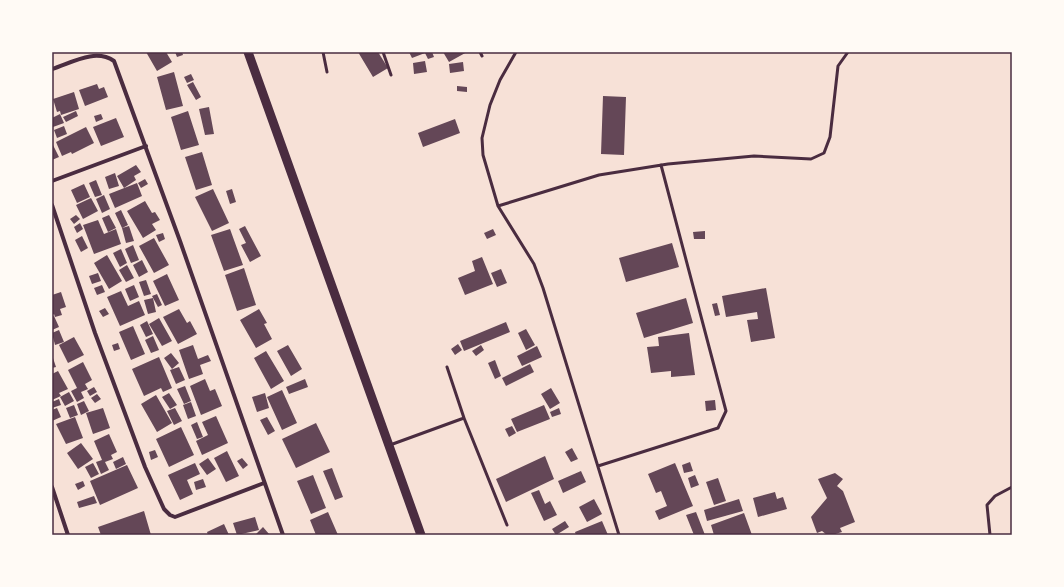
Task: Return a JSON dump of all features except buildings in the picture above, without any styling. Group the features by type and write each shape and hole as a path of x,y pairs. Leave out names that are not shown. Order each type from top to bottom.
{"main road":[{"path":"248,52 421,535"}],"street":[{"path":"52,69 99,55 108,57 114,61 146,146 283,535"},
{"path":"52,181 146,146"},
{"path":"52,205 101,348 145,467 164,509 170,515 175,517 264,483"},
{"path":"52,487 68,535"}],"lane":[{"path":"323,52 327,72"},
{"path":"383,52 391,75"},
{"path":"480,52 482,56"},
{"path":"516,52 494,93 482,138 483,154 498,206 534,264 543,288 619,535"},
{"path":"498,206 599,176 661,165 754,156 811,159 824,152 830,137 838,66 848,52"},
{"path":"598,466 718,428 726,411 661,165"},
{"path":"447,367 464,418 507,525"},
{"path":"388,445 464,418"},
{"path":"990,535 987,505 995,496 1012,488"}]}
